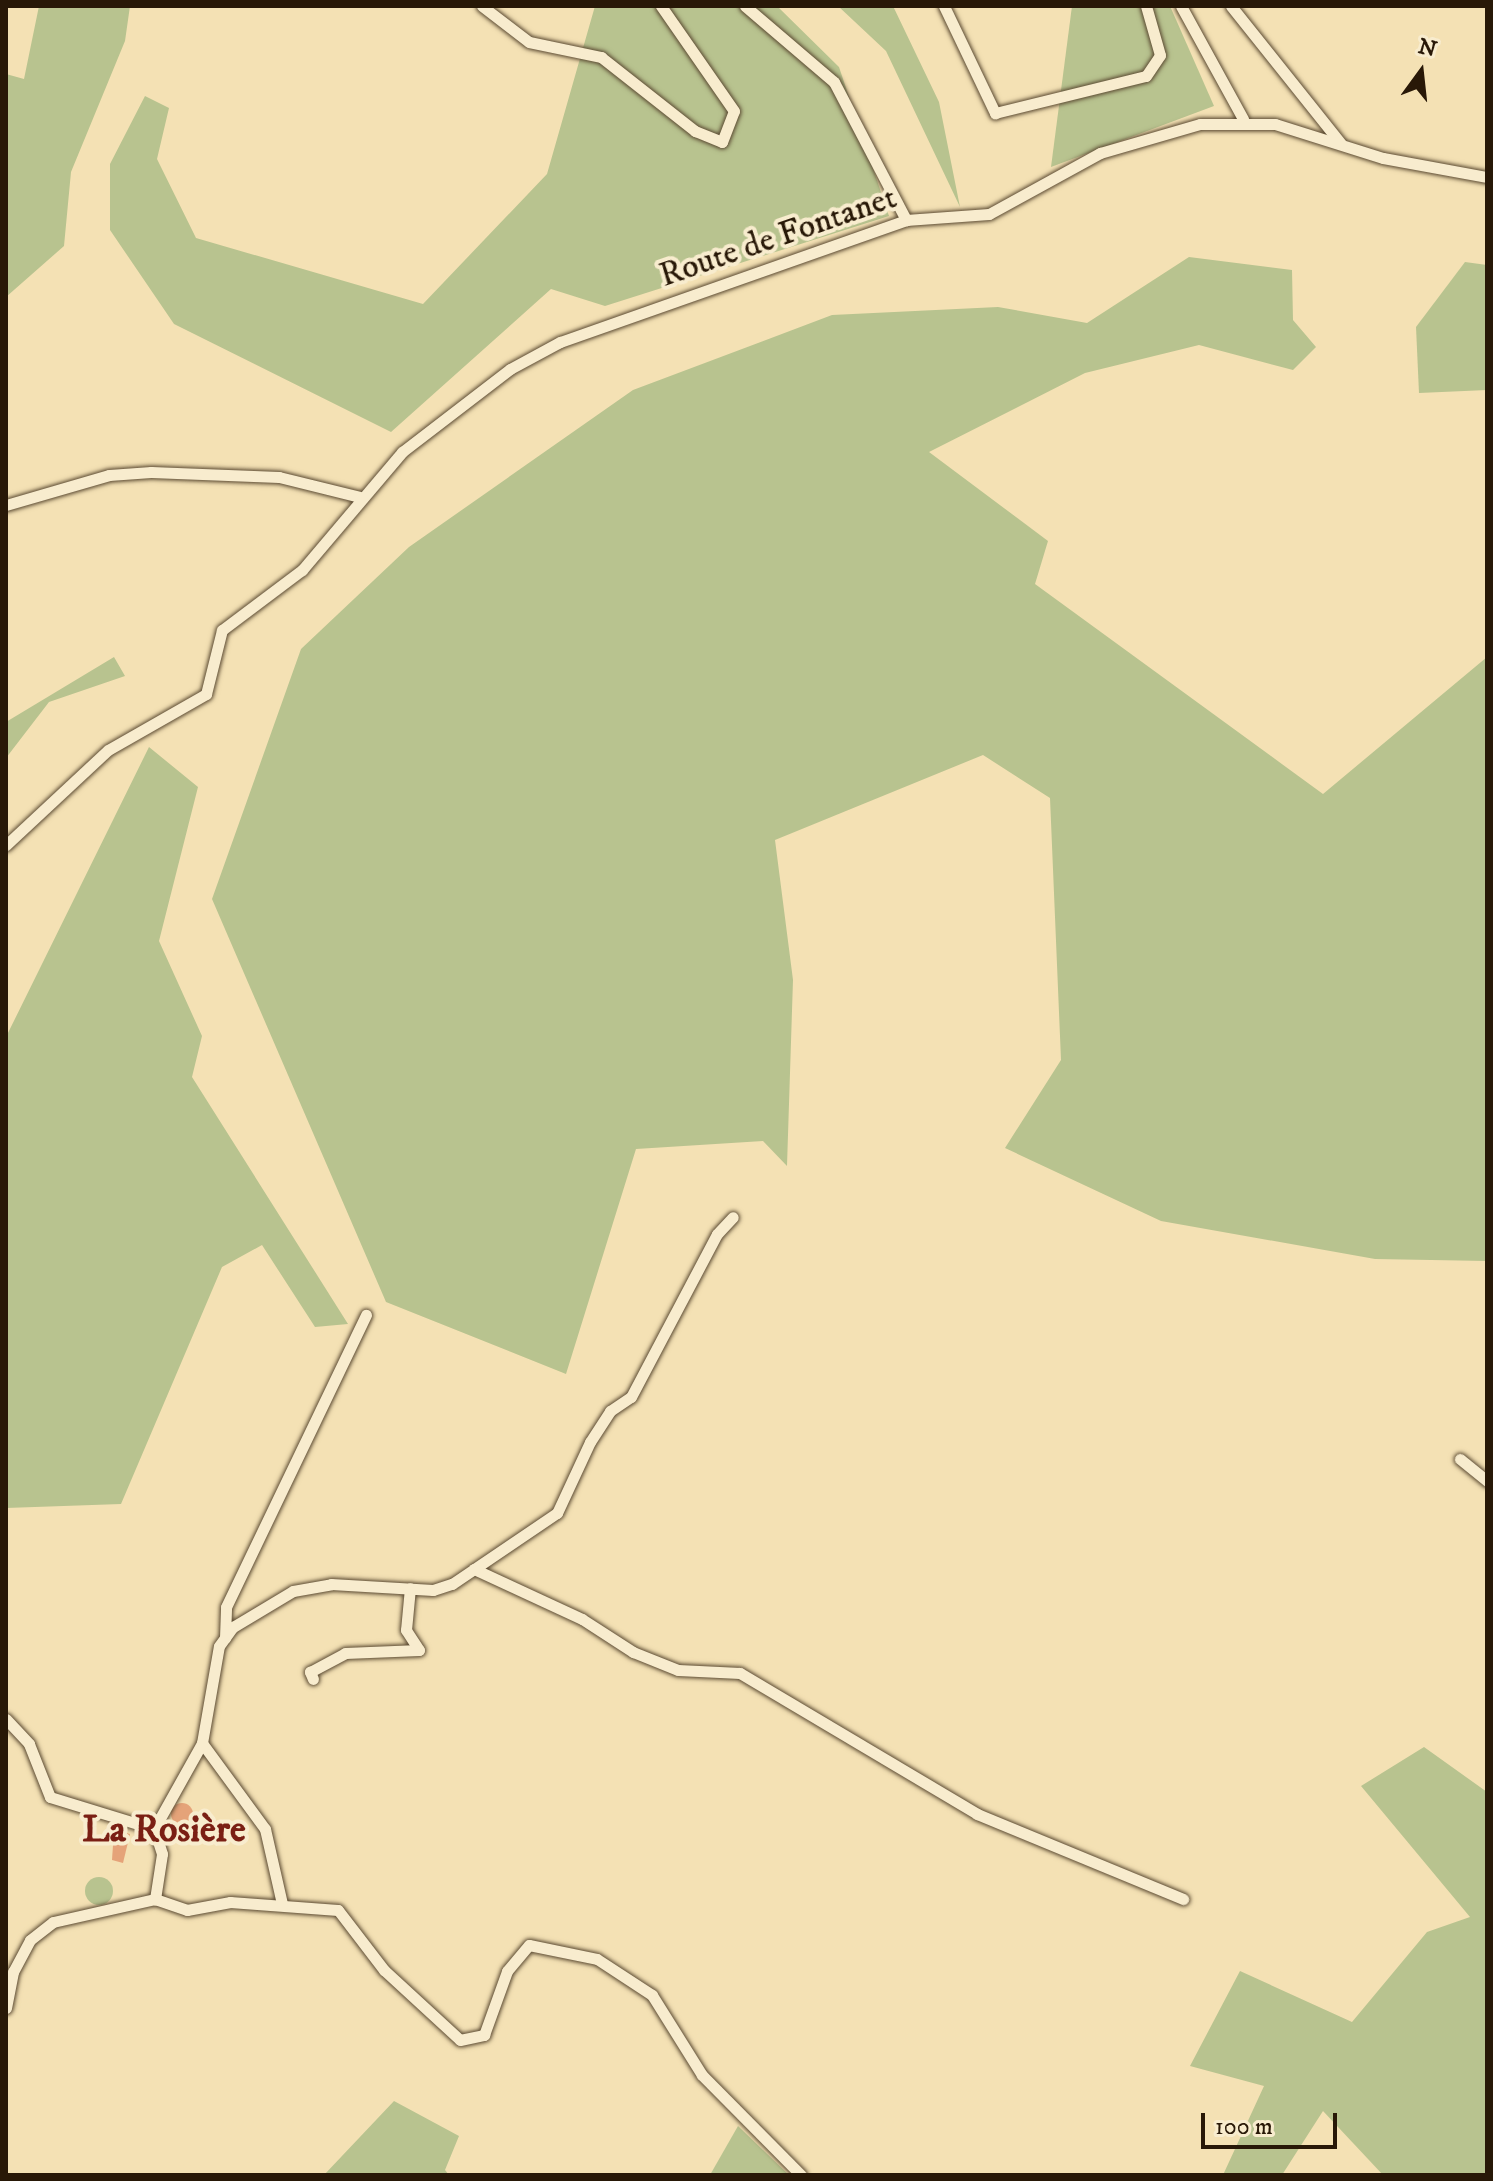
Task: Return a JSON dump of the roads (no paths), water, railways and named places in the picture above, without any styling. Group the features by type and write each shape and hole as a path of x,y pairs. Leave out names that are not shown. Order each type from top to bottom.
{"street":[{"path":"482,6 529,42 601,57 695,131 722,142 734,111 661,6"},
{"path":"745,6 834,82 884,186 906,220"},
{"path":"944,6 995,113 1146,76 1160,55 1146,6"},
{"path":"1181,6 1243,119"},
{"path":"1231,6 1341,144"},
{"name":"Route de Fontanet","path":"6,845 108,750 206,694 222,630 302,570 360,497 423,435 560,342 906,220 989,214 1100,153 1243,119 1487,177"},
{"path":"6,505 109,475 163,472 279,477 360,497"},
{"path":"225,1638 257,1608 293,1591 331,1584 433,1590 474,1569 557,1513 590,1442 610,1411 631,1397 717,1234 733,1217"},
{"path":"155,1899 162,1854 154,1829 202,1743 207,1696 225,1638 226,1607 366,1315"},
{"path":"1460,1459 1487,1481"},
{"path":"474,1569 582,1619 633,1652 678,1670 740,1673 977,1814 1183,1899"},
{"path":"313,1679 310,1672 345,1653 419,1650 406,1630 410,1588"},
{"path":"6,1719 29,1744 50,1797 154,1829"},
{"path":"202,1743 265,1829 282,1904"},
{"path":"6,2008 13,1972 30,1940 53,1922 155,1899 187,1910 282,1904 344,1914 384,1970 460,2040 484,2035 507,1971 529,1945 597,1959 652,1995 702,2075 801,2175"}],"district":[{"name":"La Rosière","path":"164,1831"}]}
